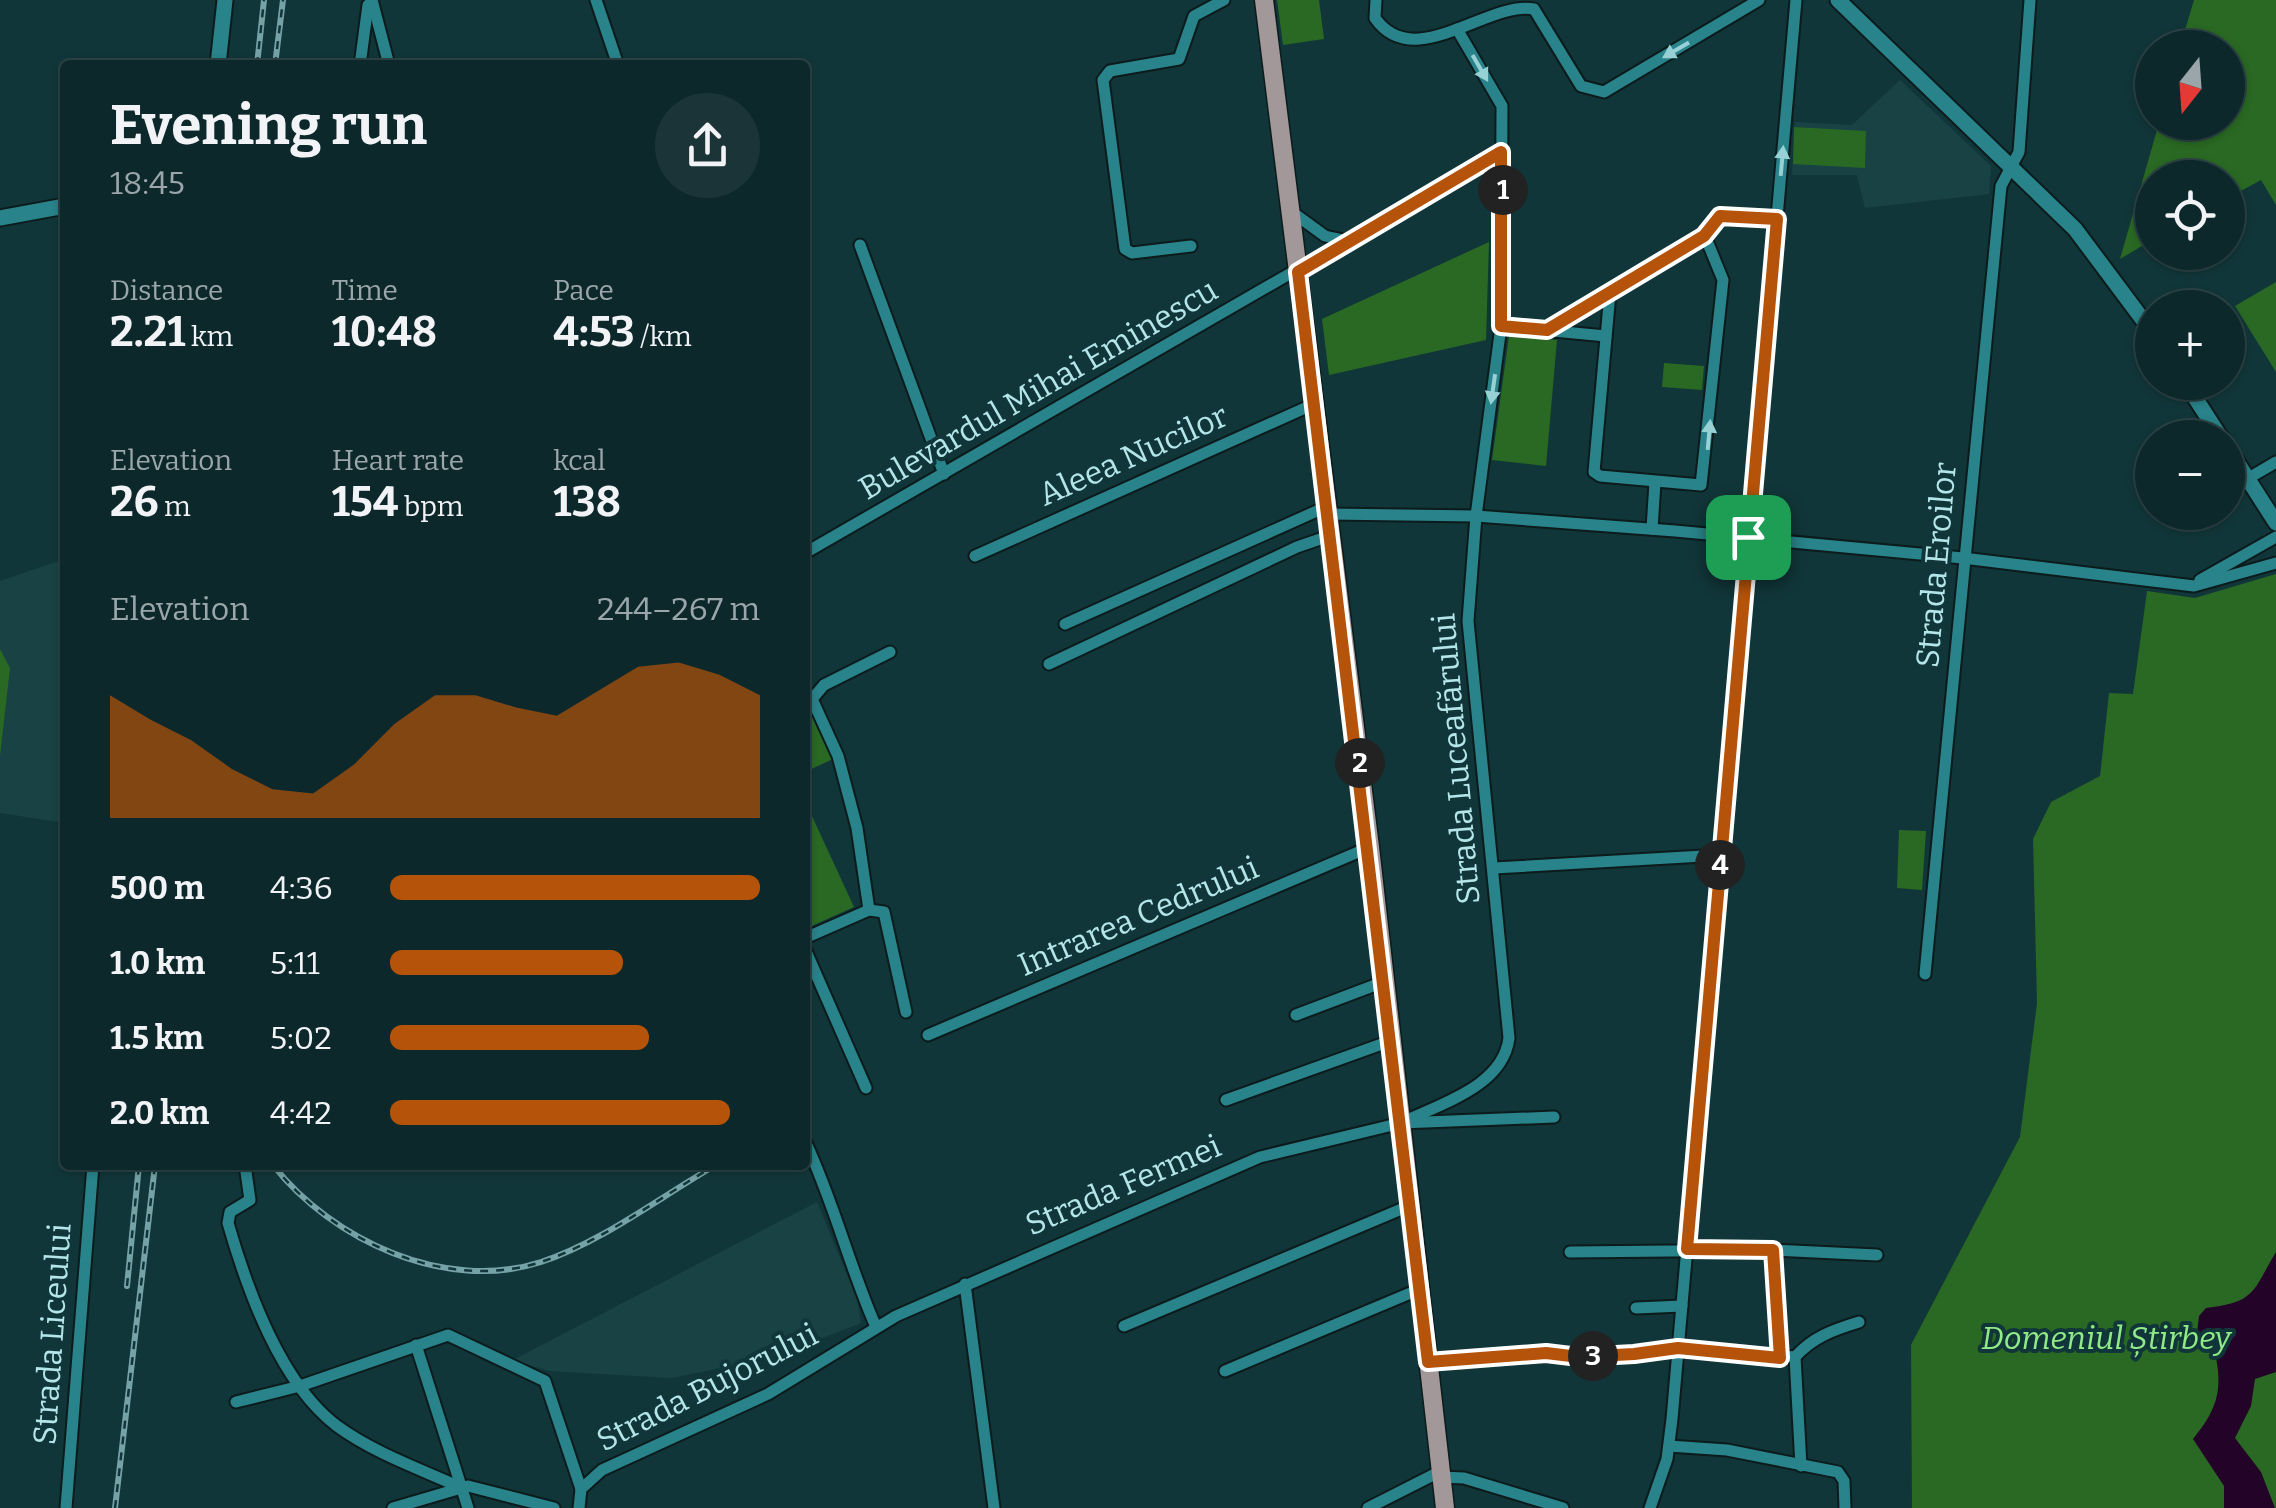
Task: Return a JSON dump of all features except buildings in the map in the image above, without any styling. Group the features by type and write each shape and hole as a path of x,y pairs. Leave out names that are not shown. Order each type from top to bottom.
{"main road":[{"path":"1264,0 1370,847 1445,1508"}],"street":[{"path":"219,60 226,0"},
{"path":"361,60 370,0"},
{"path":"370,0 388,60"},
{"path":"596,0 616,60"},
{"path":"1191,246 1132,253 1125,248 1103,80 1110,71 1179,59 1194,16 1224,0"},
{"path":"1376,0 1374,18 1387,29 1421,37 1457,29 1505,8 1529,7 1538,12 1570,71 1586,90 1604,92 1759,0"},
{"path":"1650,1508 1669,1446 1796,0"},
{"path":"1838,0 2013,166 2097,253 2135,308"},
{"name":"Strada Eroilor","path":"1924,974 2001,186 2019,152 2030,0"},
{"name":"Strada Luceafărului","path":"1401,1123 1486,1080 1506,1055 1508,1021 1468,636 1476,516 1501,326 1502,106 1457,29"},
{"name":"Bulevardul Mihai Eminescu","path":"810,550 1501,152"},
{"path":"0,218 60,207"},
{"path":"1292,212 1325,236 1348,242"},
{"path":"1547,330 1704,236 1720,216 1777,219"},
{"path":"1610,293 1594,472 1697,485 1704,480 1723,280 1704,236"},
{"path":"860,244 944,474"},
{"path":"1501,326 1606,336"},
{"name":"Aleea Nucilor","path":"975,556 1314,404"},
{"path":"2248,479 2276,462"},
{"path":"2245,474 2276,523"},
{"path":"1652,529 1655,482"},
{"path":"1066,624 1329,510 1476,516 1748,537 1964,558 2187,586 2276,562"},
{"path":"1049,664 1297,547 1332,535"},
{"path":"2187,586 2276,537"},
{"path":"869,910 848,792 838,756 812,699 824,685 890,652"},
{"name":"Intrarea Cedrului","path":"928,1036 1370,847"},
{"path":"1494,868 1720,855"},
{"path":"810,936 869,910 884,912 906,1012"},
{"path":"810,959 866,1088"},
{"path":"1296,1015 1386,981"},
{"path":"1226,1100 1393,1040"},
{"path":"1401,1123 1554,1117"},
{"name":"Strada Fermei","path":"876,1327 1260,1156 1401,1123"},
{"path":"810,1154 833,1207 848,1264 876,1327"},
{"name":"Strada Liceului","path":"66,1508 93,1170"},
{"path":"246,1170 250,1200 230,1212 228,1223 252,1302 300,1386 327,1418 348,1434 462,1488"},
{"path":"1124,1326 1411,1205"},
{"path":"1570,1252 1687,1249 1876,1254"},
{"path":"1773,1250 1780,1358"},
{"path":"966,1284 994,1508"},
{"path":"1225,1371 1420,1289"},
{"path":"1636,1308 1682,1306"},
{"path":"1428,1362 1546,1353 1579,1357 1634,1354 1678,1348 1795,1358 1818,1337 1859,1322"},
{"name":"Strada Bujorului","path":"578,1508 581,1489 602,1470 768,1394 876,1327"},
{"path":"236,1402 300,1386 448,1335 542,1378 581,1489"},
{"path":"416,1345 468,1508"},
{"path":"1795,1358 1802,1466"},
{"path":"1669,1446 1727,1450 1838,1472 1844,1481 1844,1508"},
{"path":"1368,1508 1441,1474 1563,1508"},
{"path":"392,1508 462,1488 484,1488 554,1508"}],"shaded area":[{"path":"1900,80 1991,166 1989,194 1865,208 1857,175 1792,175 1795,122 1852,125"},
{"path":"60,561 60,822 0,813 0,581"},
{"path":"817,1202 857,1299 861,1323 774,1357 672,1378 549,1371 513,1360"},
{"path":"2276,1252 2276,1372 2255,1379 2251,1406 2235,1438 2261,1472 2275,1508 2224,1508 2224,1486 2193,1439 2210,1415 2218,1392 2212,1340 2197,1333 2199,1316 2206,1308 2235,1302 2251,1293"}],"green space":[{"path":"1277,0 1319,0 1324,39 1283,45"},
{"path":"2194,0 2276,0 2276,205 2261,180 2245,189 2245,160 2148,160 2154,140 2245,140 2245,30 2185,30"},
{"path":"1794,127 1866,131 1865,168 1793,164"},
{"path":"2135,207 2135,250 2120,259"},
{"path":"1489,242 1486,340 1329,375 1322,319"},
{"path":"2276,282 2276,372 2245,322 2245,300"},
{"path":"1509,336 1557,340 1546,466 1492,460"},
{"path":"1664,363 1704,366 1702,390 1662,387"},
{"name":"Domeniul Știrbey","path":"2276,574 2276,1508 1912,1508 1911,1345 2020,1137 2037,1003 2033,839 2051,802 2100,776 2109,693 2133,694 2147,591 2195,598"},
{"path":"0,649 10,668 0,756"},
{"path":"810,709 833,759 810,770"},
{"path":"810,812 854,907 810,927"},
{"path":"1899,830 1926,831 1922,890 1897,888"}],"railway":[{"path":"258,60 264,0"},
{"path":"276,60 283,0"},
{"path":"127,1286 139,1170"},
{"path":"115,1508 154,1170"},
{"path":"278,1170 326,1216 358,1237 430,1265 467,1270 504,1270 564,1253 708,1170"}],"route":[{"path":"1501,152 1501,326 1547,330 1704,236 1720,216 1777,219 1748,537 1687,1249 1773,1250 1780,1358 1678,1348 1634,1354 1567,1357 1546,1353 1428,1362 1370,847 1298,272 1501,152"}]}
